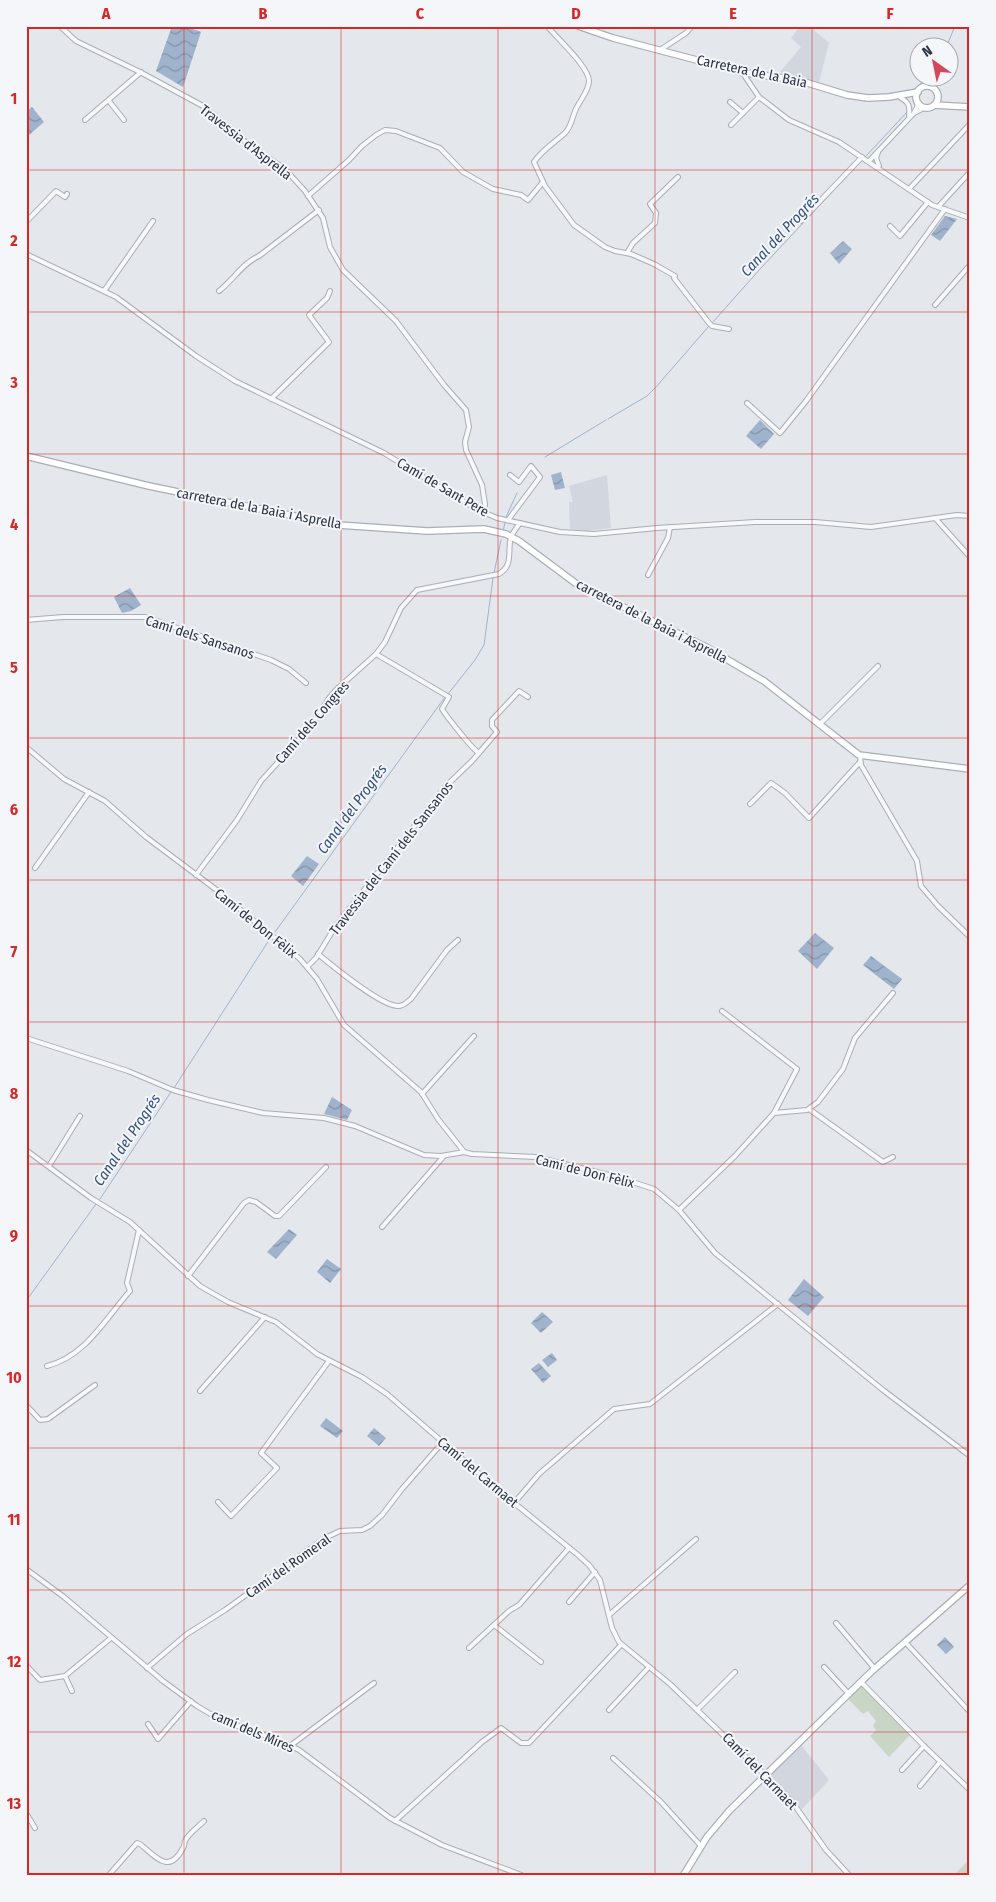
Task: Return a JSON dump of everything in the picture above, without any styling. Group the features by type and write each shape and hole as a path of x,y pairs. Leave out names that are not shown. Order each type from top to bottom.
{"main road":[{"name":"Carretera de la Baia","path":"578,26 613,38 741,72 798,80 847,95 868,98 910,98 918,102"},
{"path":"948,105 938,97 936,90 927,86 918,92 918,102 926,108 934,105 969,108"},
{"name":"Carretera de la Baia","path":"899,97 918,92"},
{"path":"934,105 938,97"},
{"name":"carretera de la Baia i Asprella","path":"26,456 149,486 317,522 427,531 484,529 497,531 512,536 578,585 717,652 764,681 851,750 860,755 970,769"},
{"path":"683,1876 701,1846 729,1811 848,1694 970,1585"}],"street":[{"name":"Travessia d'Asprella","path":"60,26 76,41 141,72 203,106 248,144 285,169 318,210 330,248 343,270 396,321 444,385 466,410 468,427 465,442 466,450 482,485 485,504 484,512"},
{"path":"547,26 584,69 589,80 588,88 566,132 539,154 534,162 543,182 574,226 605,247 627,253 654,264 674,277 712,326 730,329"},
{"path":"660,50 686,33 692,26"},
{"path":"85,120 141,72"},
{"path":"741,72 759,97 789,120 839,142 882,169 928,202 970,218"},
{"path":"731,125 759,97"},
{"path":"899,97 908,104 910,110 909,117"},
{"path":"109,100 124,120"},
{"path":"730,102 743,112"},
{"path":"871,162 878,150 914,112 918,102"},
{"path":"914,112 926,108"},
{"path":"910,189 970,124"},
{"path":"308,196 362,146 385,130 396,131 440,148 463,172 493,189 521,195 528,200 543,182"},
{"path":"878,150 876,158 882,169"},
{"path":"801,221 862,157"},
{"path":"938,207 970,172"},
{"path":"627,253 633,243 655,223 656,213 650,204 678,177"},
{"path":"26,222 56,191 65,196 67,194"},
{"path":"890,226 900,236 928,202"},
{"path":"747,403 780,433 806,401 946,209"},
{"path":"219,292 253,258 259,256 318,210"},
{"path":"104,291 153,221"},
{"name":"Camí de Sant Pere","path":"26,254 104,291 128,305 217,370 271,399 384,453 484,512 508,520 575,534 594,534 755,522 815,522 871,527 957,515 970,516"},
{"path":"935,305 970,265"},
{"path":"271,399 329,342 309,314 327,298 330,291"},
{"path":"508,520 540,477 531,466 518,482 510,475"},
{"path":"935,518 970,557"},
{"name":"Camí dels Congres","path":"196,875 237,820 261,781 312,725 337,689 376,654 385,642 401,608 417,590 499,574 505,570 510,559 512,536 520,523"},
{"path":"648,576 668,538 670,527"},
{"name":"Camí dels Sansanos","path":"26,620 63,617 144,617 271,660 289,669 306,683"},
{"path":"376,654 449,697 442,709 474,750 479,753"},
{"path":"819,725 878,666"},
{"name":"Travessia del Camí dels Sansanos","path":"307,966 318,954 335,927 446,786 497,732 492,726 492,720 519,691 528,697"},
{"name":"Camí de Don Fèlix","path":"26,747 64,779 105,801 146,837 293,953 317,979 344,1024 401,1073 422,1094 464,1152 536,1157 654,1188 679,1210 716,1253 883,1390 970,1456"},
{"path":"860,755 860,762 872,785 917,861 921,886 970,937"},
{"path":"750,804 771,783 785,793 809,818 860,762"},
{"path":"35,868 89,792"},
{"path":"318,954 362,988 397,1006 404,1005 411,999 447,950 458,940"},
{"path":"774,1113 809,1109 826,1094 843,1069 855,1038 893,993"},
{"path":"679,1210 735,1156 774,1113 797,1069 722,1011"},
{"path":"422,1094 474,1036"},
{"path":"26,1038 128,1071 174,1090 199,1097 262,1113 324,1118 354,1126 424,1155 444,1156 464,1152"},
{"path":"809,1109 884,1162 893,1157"},
{"path":"49,1166 80,1116"},
{"name":"Camí del Carmaet","path":"26,1150 91,1198 130,1222 200,1286 228,1302 265,1317 286,1329 317,1354 362,1377 387,1394 442,1443 569,1548 595,1572 603,1590 612,1628 621,1644 698,1710 766,1775 793,1803 826,1850 850,1876"},
{"path":"382,1227 444,1156"},
{"path":"188,1276 244,1203 249,1200 256,1202 275,1216 279,1216 326,1167"},
{"path":"48,1366 61,1363 92,1338 130,1291 127,1283 139,1230"},
{"path":"514,1503 539,1474 614,1409 650,1404 778,1304"},
{"path":"200,1390 265,1317"},
{"path":"218,1502 231,1516 277,1468 260,1453 329,1361"},
{"path":"26,1405 40,1420 48,1419 95,1385"},
{"name":"Camí del Romeral","path":"147,1668 186,1634 225,1610 325,1538 340,1531 362,1530 370,1526 382,1516 442,1443"},
{"path":"609,1615 696,1539"},
{"path":"469,1648 509,1610 519,1605 569,1548"},
{"name":"camí dels Mires","path":"26,1569 64,1597 147,1668 191,1702 218,1719 290,1746 307,1755 395,1821 442,1845 524,1876"},
{"path":"568,1602 595,1572"},
{"path":"836,1623 875,1669"},
{"path":"494,1625 541,1662"},
{"path":"26,1665 40,1680 65,1676 111,1638"},
{"path":"906,1643 970,1712"},
{"path":"395,1821 482,1742 501,1728 522,1743 529,1744 621,1644"},
{"path":"609,1710 649,1667"},
{"path":"824,1668 848,1694"},
{"path":"698,1710 735,1672"},
{"path":"65,1676 72,1691"},
{"path":"861,1682 970,1790"},
{"path":"290,1746 374,1683"},
{"path":"148,1724 158,1739 191,1702"},
{"path":"902,1770 924,1746"},
{"path":"613,1758 661,1802 701,1846"},
{"path":"920,1786 940,1762"},
{"path":"26,1813 35,1828"},
{"path":"108,1876 137,1843 162,1862 172,1861 184,1848 185,1840 204,1821"},
{"path":"505,1876 510,1871"}],"shaded area":[{"path":"800,26 809,26 829,43 819,82 780,72 801,47 791,38"},
{"path":"607,475 611,528 588,531 570,529 569,502 573,502 569,486"},
{"path":"801,1745 829,1780 802,1809 770,1776"}],"green space":[{"path":"861,1685 910,1735 889,1757 870,1736 876,1730 873,1726 876,1721 868,1711 863,1714 847,1698"},
{"path":"970,1859 970,1876 955,1876 954,1875"}],"water":[{"path":"172,26 185,26 201,32 183,87 156,71"},
{"path":"32,107 44,122 28,136 26,112"},
{"path":"945,216 957,219 940,241 931,235"},
{"path":"843,241 852,249 839,264 830,253"},
{"path":"760,420 774,434 761,449 746,436"},
{"path":"561,472 565,488 555,490 551,475"},
{"path":"130,588 141,605 131,611 122,613 114,597"},
{"path":"307,856 319,864 303,886 291,876"},
{"path":"815,933 834,948 817,969 798,951"},
{"path":"871,956 902,979 894,989 863,965"},
{"path":"332,1097 352,1110 347,1120 324,1114"},
{"path":"289,1229 297,1235 276,1259 267,1252"},
{"path":"327,1259 341,1269 330,1283 317,1272"},
{"path":"804,1279 824,1297 808,1316 788,1300"},
{"path":"542,1312 553,1322 541,1333 531,1323"},
{"path":"552,1353 557,1360 548,1367 542,1360"},
{"path":"539,1363 551,1376 543,1383 531,1369"},
{"path":"326,1418 343,1431 337,1438 320,1426"},
{"path":"374,1428 386,1438 379,1446 367,1436"},
{"path":"945,1637 954,1647 946,1654 937,1645"}],"waterway":[{"path":"950,38 955,26"},
{"path":"866,156 908,111"},
{"name":"Canal del Progrés","path":"712,323 862,160"},
{"name":"Canal del Progrés","path":"608,419 647,396 709,326"},
{"name":"Canal del Progrés","path":"545,457 606,420"},
{"name":"Canal del Progrés","path":"506,517 517,493"},
{"name":"Canal del Progrés","path":"503,531 505,523"},
{"name":"Canal del Progrés","path":"494,573 501,540"},
{"name":"Canal del Progrés","path":"448,694 475,660 484,645 493,578"},
{"name":"Canal del Progrés","path":"275,932 445,697"},
{"name":"Canal del Progrés","path":"174,1088 271,937"},
{"name":"Canal del Progrés","path":"100,1199 171,1092"},
{"name":"Canal del Progrés","path":"26,1301 96,1204"}]}
